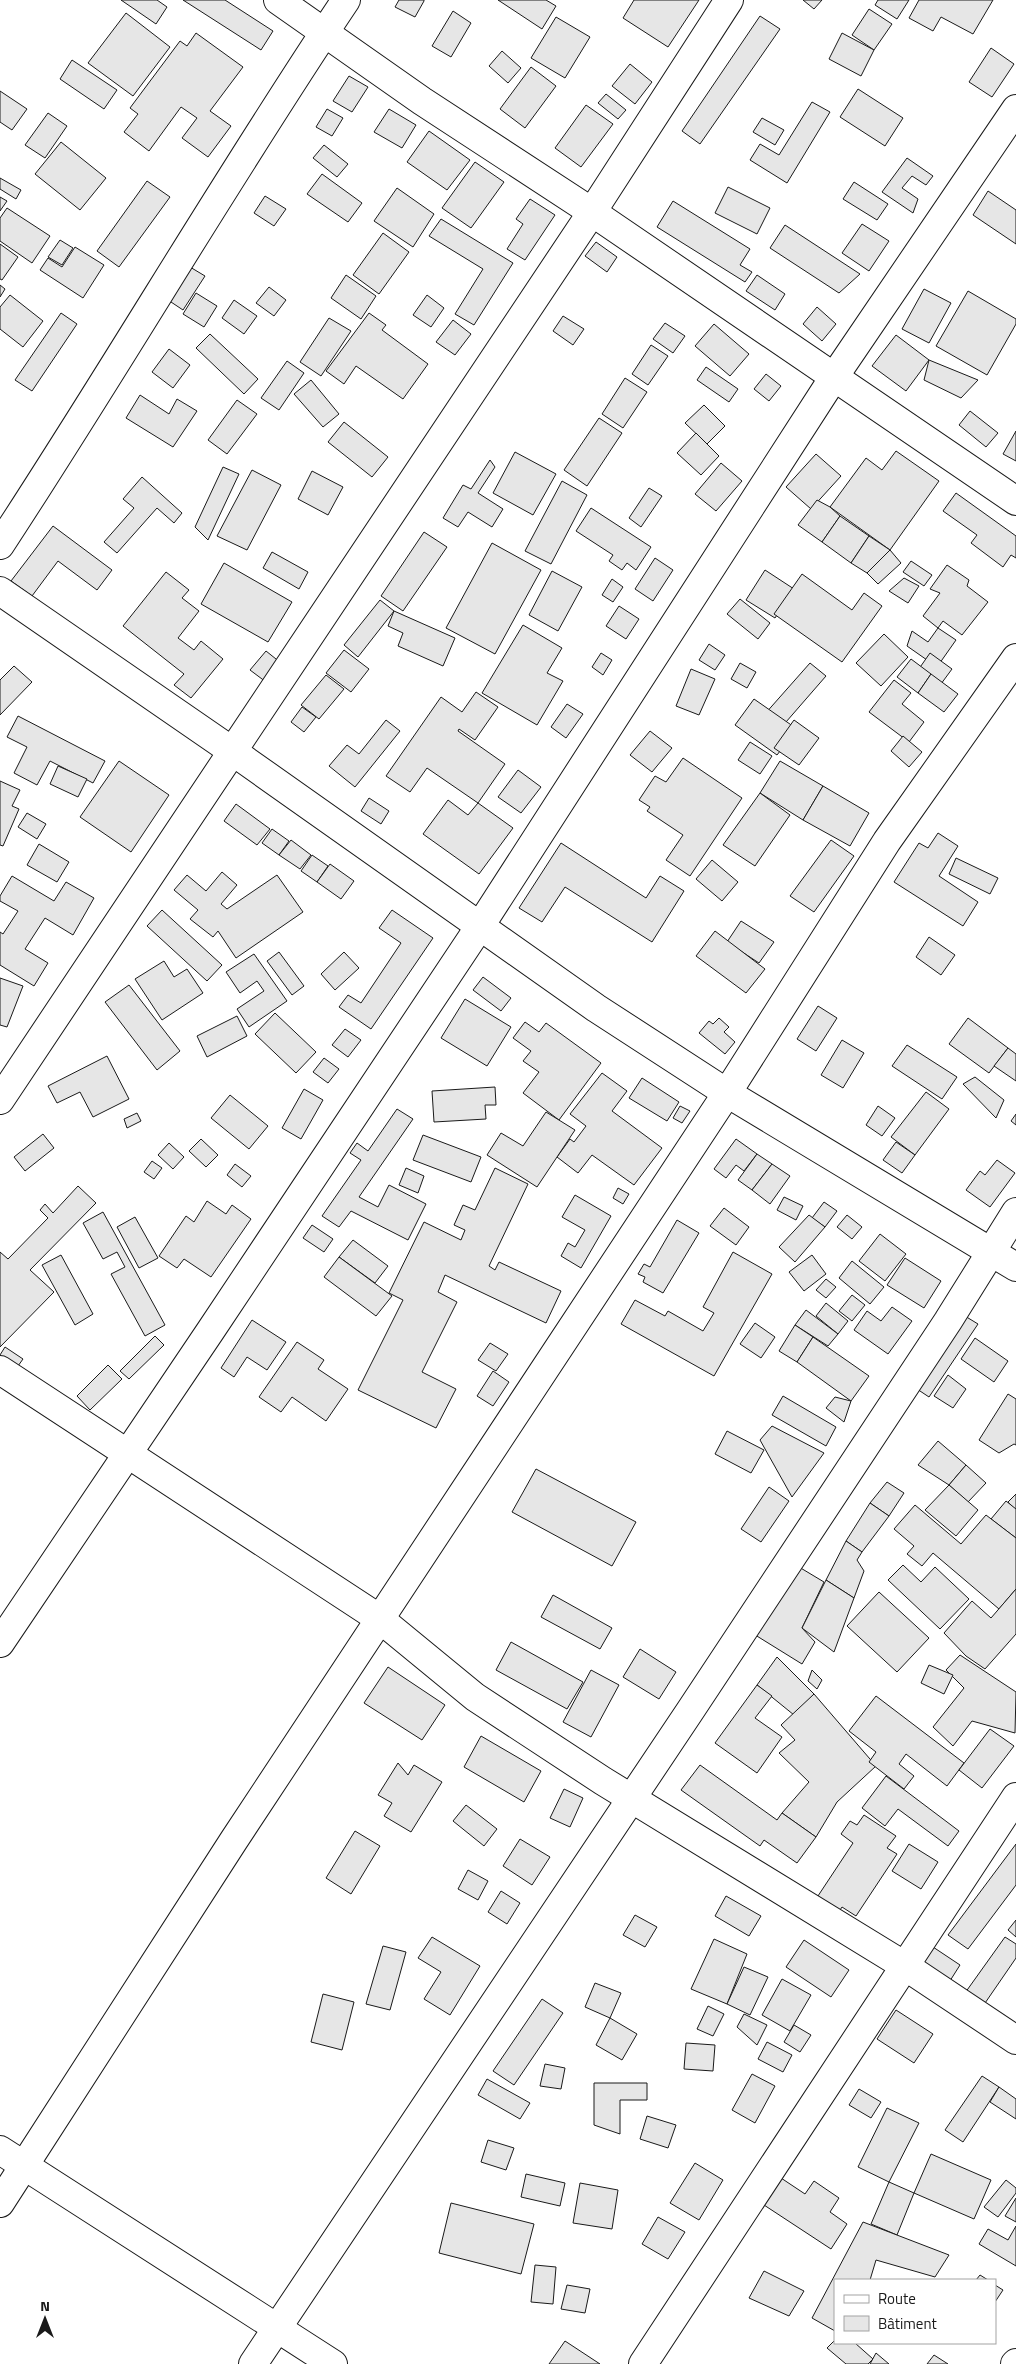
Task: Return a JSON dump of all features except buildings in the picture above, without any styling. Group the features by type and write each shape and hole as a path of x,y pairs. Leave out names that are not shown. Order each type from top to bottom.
{"street":[{"path":"278,0 422,101 592,212 1016,501"},
{"path":"0,545 80,423 181,258 346,0"},
{"path":"0,1100 592,212 729,0"},
{"path":"0,1643 480,926 834,377 1016,109"},
{"path":"0,591 232,751 596,1008 727,1093 1016,1267"},
{"path":"0,2204 380,1619 727,1093 887,841 1016,658"},
{"path":"252,2364 632,1798 942,1329 1016,1212"},
{"path":"0,1370 380,1619 474,1697 632,1798 905,1966 1016,2040"},
{"path":"643,2364 1016,1797"},
{"path":"0,2150 333,2364"}]}
